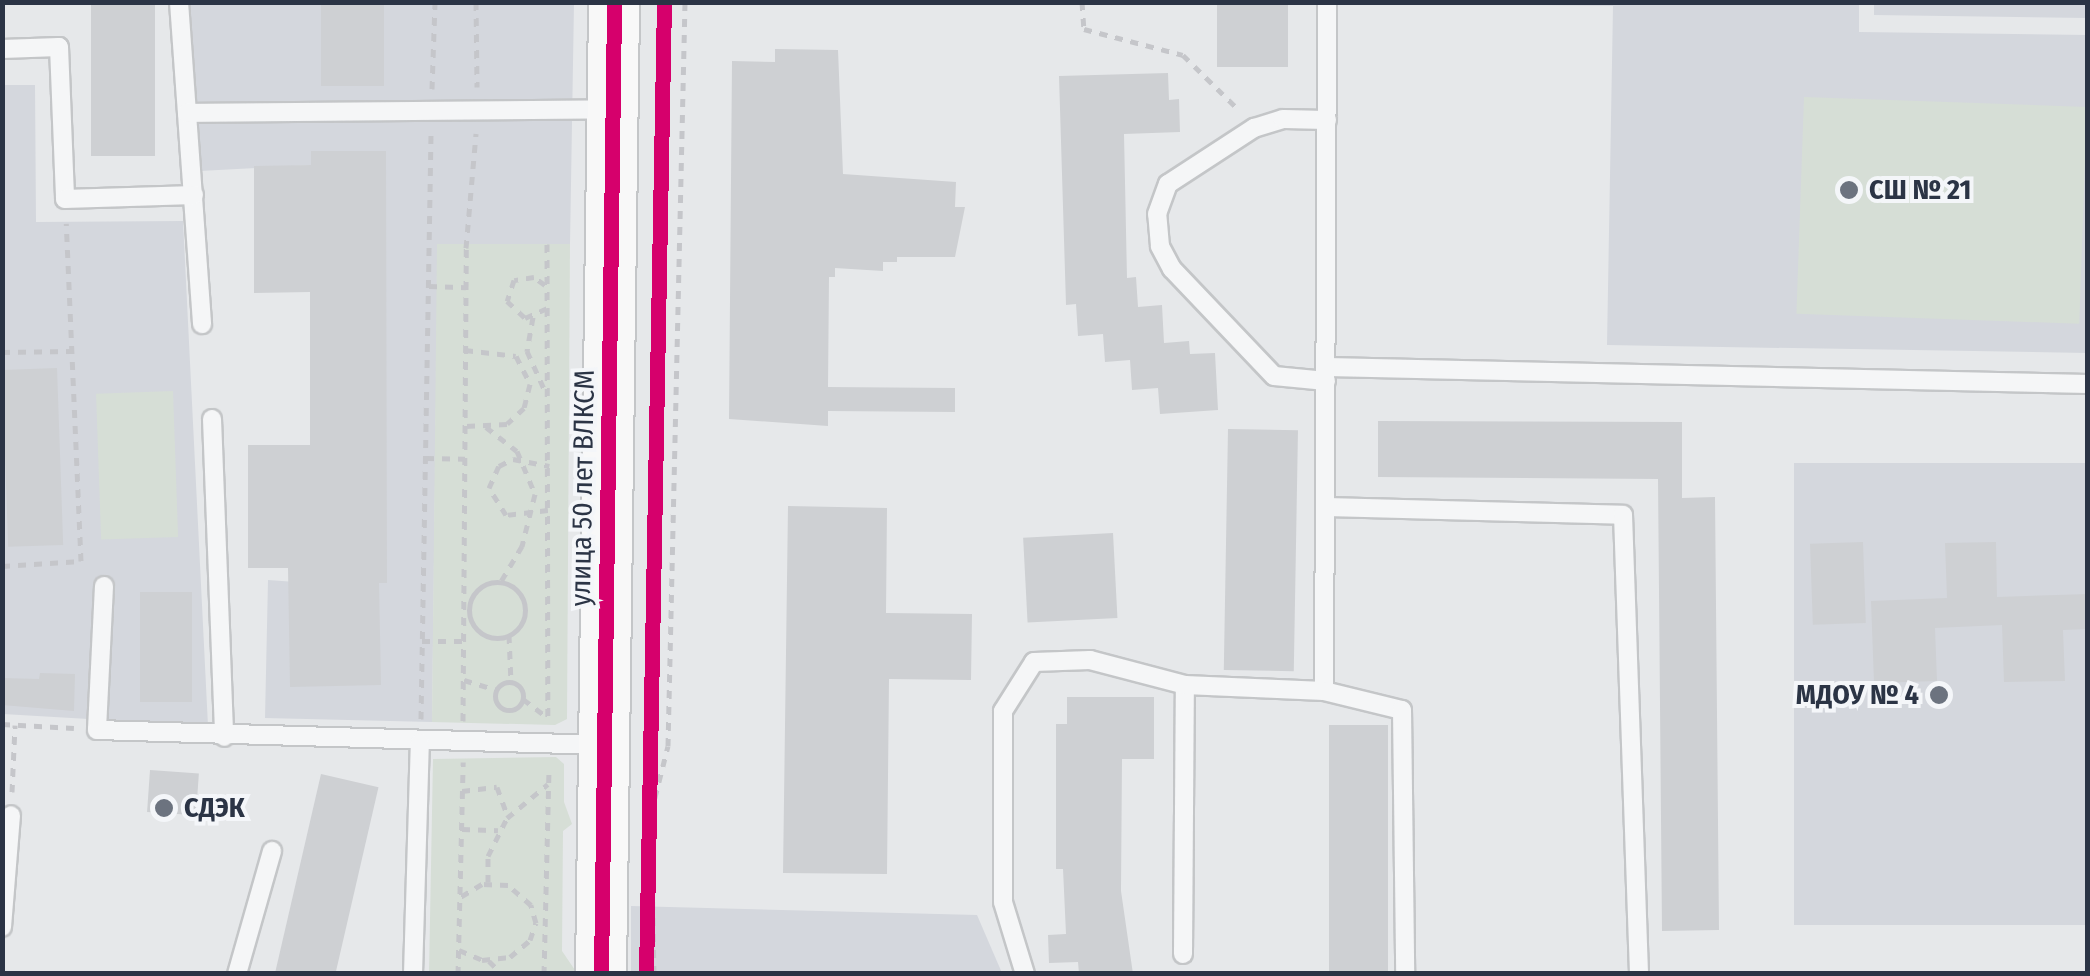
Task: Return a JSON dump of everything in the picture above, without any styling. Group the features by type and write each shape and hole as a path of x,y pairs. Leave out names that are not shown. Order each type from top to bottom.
{"street":[{"name":"улица 50 лет ВЛКСМ","path":"601,974 626,751 614,2"}],"lane":[{"path":"179,2 202,324"},
{"path":"1324,691 1328,2"},
{"path":"2,50 59,47 65,199 194,196"},
{"path":"187,113 613,109"},
{"path":"1327,120 1282,119 1254,128 1168,184 1157,214 1160,246 1172,269 1274,376 2088,384"},
{"path":"212,420 224,737"},
{"path":"1326,507 1622,515 1639,974"},
{"path":"104,586 97,730 626,751"},
{"path":"1026,974 1003,902 1002,712 1034,662 1090,660 1185,685 1324,691 1402,710 1405,974"},
{"path":"1183,954 1185,685"},
{"path":"413,974 420,743"},
{"path":"2,927 11,815"},
{"path":"237,974 272,851"}],"path":[{"path":"420,743 434,2"},
{"path":"458,974 467,607 466,287 478,111 476,2"},
{"path":"654,974 650,814 668,746 686,2"},
{"path":"1082,2 1084,29 1182,55 1254,128"},
{"path":"2,566 81,561 65,199"},
{"path":"544,974 549,746 547,244"},
{"path":"533,317 512,310 508,290 525,276 547,287"},
{"path":"429,286 466,287"},
{"path":"465,426 486,427 518,417 529,399 526,340 533,317 547,308"},
{"path":"465,350 506,351 548,395"},
{"path":"2,352 71,351"},
{"path":"486,427 522,458 548,466"},
{"path":"426,458 465,459"},
{"path":"500,583 532,517 535,494 522,458"},
{"path":"522,458 499,466 489,488 506,515 532,517 548,510"},
{"path":"500,583 524,601 520,625 509,635 487,636 477,630 467,607 482,586 500,583"},
{"path":"509,635 511,682"},
{"path":"422,642 464,642"},
{"path":"464,680 496,690 511,682"},
{"path":"496,690 502,708 517,708 523,700 522,688 511,682"},
{"path":"523,700 548,718"},
{"path":"2,724 97,730"},
{"path":"11,815 15,725"},
{"path":"626,751 646,974"},
{"path":"488,883 488,856 500,829 507,818 548,784"},
{"path":"462,791 497,788 508,802 507,818"},
{"path":"462,830 478,834 500,829"},
{"path":"460,897 488,883 517,890 532,905 536,923 521,950 489,961"},
{"path":"536,923 545,923"},
{"path":"459,950 489,961 502,974"}],"shaded area":[{"name":"СШ № 21","path":"1859,2 1859,32 2087,35 2087,353 1607,345 1613,6 1353,3"},
{"path":"169,3 574,3 570,244 438,244 432,722 265,718 268,580 310,583 310,165 181,172"},
{"path":"1874,3 2087,3 2087,18 1874,15"},
{"path":"2,85 35,85 36,222 183,221 208,726 3,714"},
{"path":"1804,97 2087,107 2079,324 1796,314"},
{"path":"437,244 570,244 567,719 555,725 432,722"},
{"path":"173,391 178,537 101,540 96,394"},
{"name":"МДОУ № 4","path":"1794,463 2087,463 2087,925 1794,925"},
{"path":"556,757 564,764 564,802 572,824 563,831 562,951 577,973 429,974 433,759"},
{"path":"631,906 977,915 1002,973 631,973"}],"building":[{"path":"91,2 155,2 155,156 91,156"},
{"path":"321,2 384,2 384,86 321,86"},
{"path":"1217,2 1288,2 1288,67 1217,67"},
{"path":"775,49 838,50 843,174 956,182 955,207 965,207 955,257 897,257 897,262 883,262 883,271 835,268 835,277 829,277 828,387 955,388 955,412 828,411 828,426 729,419 732,61 775,62"},
{"path":"1168,73 1169,100 1179,99 1180,132 1124,134 1127,278 1136,277 1138,307 1162,305 1164,343 1189,341 1190,354 1215,353 1218,410 1160,414 1158,388 1132,390 1130,360 1105,362 1103,334 1078,336 1076,304 1066,305 1059,76"},
{"path":"311,151 386,151 387,583 379,583 381,685 290,687 288,568 248,568 248,445 310,445 310,292 254,293 254,166 311,165"},
{"path":"57,368 63,545 8,547 2,370"},
{"path":"1378,421 1682,422 1682,498 1715,497 1719,930 1662,931 1658,479 1378,477"},
{"path":"1228,429 1298,430 1294,671 1224,670"},
{"path":"788,506 887,508 886,613 972,614 971,680 889,679 887,874 783,873"},
{"path":"1113,533 1117,618 1028,623 1023,538"},
{"path":"1863,542 1866,623 1813,625 1810,544"},
{"name":"МДОУ № 4","path":"1996,542 1997,597 2088,594 2088,629 2063,630 2065,681 2004,682 2002,625 1935,628 1937,681 1874,683 1871,601 1947,598 1945,543"},
{"path":"140,592 192,592 192,702 140,702"},
{"path":"40,673 75,674 74,711 2,705 2,678 39,679"},
{"path":"1067,697 1154,697 1154,759 1122,759 1121,891 1133,974 1079,974 1078,962 1049,963 1048,935 1066,934 1063,869 1056,869 1056,724 1067,724"},
{"path":"1329,725 1388,725 1388,974 1329,974"},
{"path":"150,770 199,773 196,815 147,812"},
{"path":"321,774 378,787 335,974 275,974"}],"cycle path":[{"path":"601,974 614,2"},
{"path":"646,974 664,2"}],"place":[{"name":"СШ № 21","path":"1849,190"},
{"name":"МДОУ № 4","path":"1939,695"},
{"name":"СДЭК","path":"164,808"}]}
